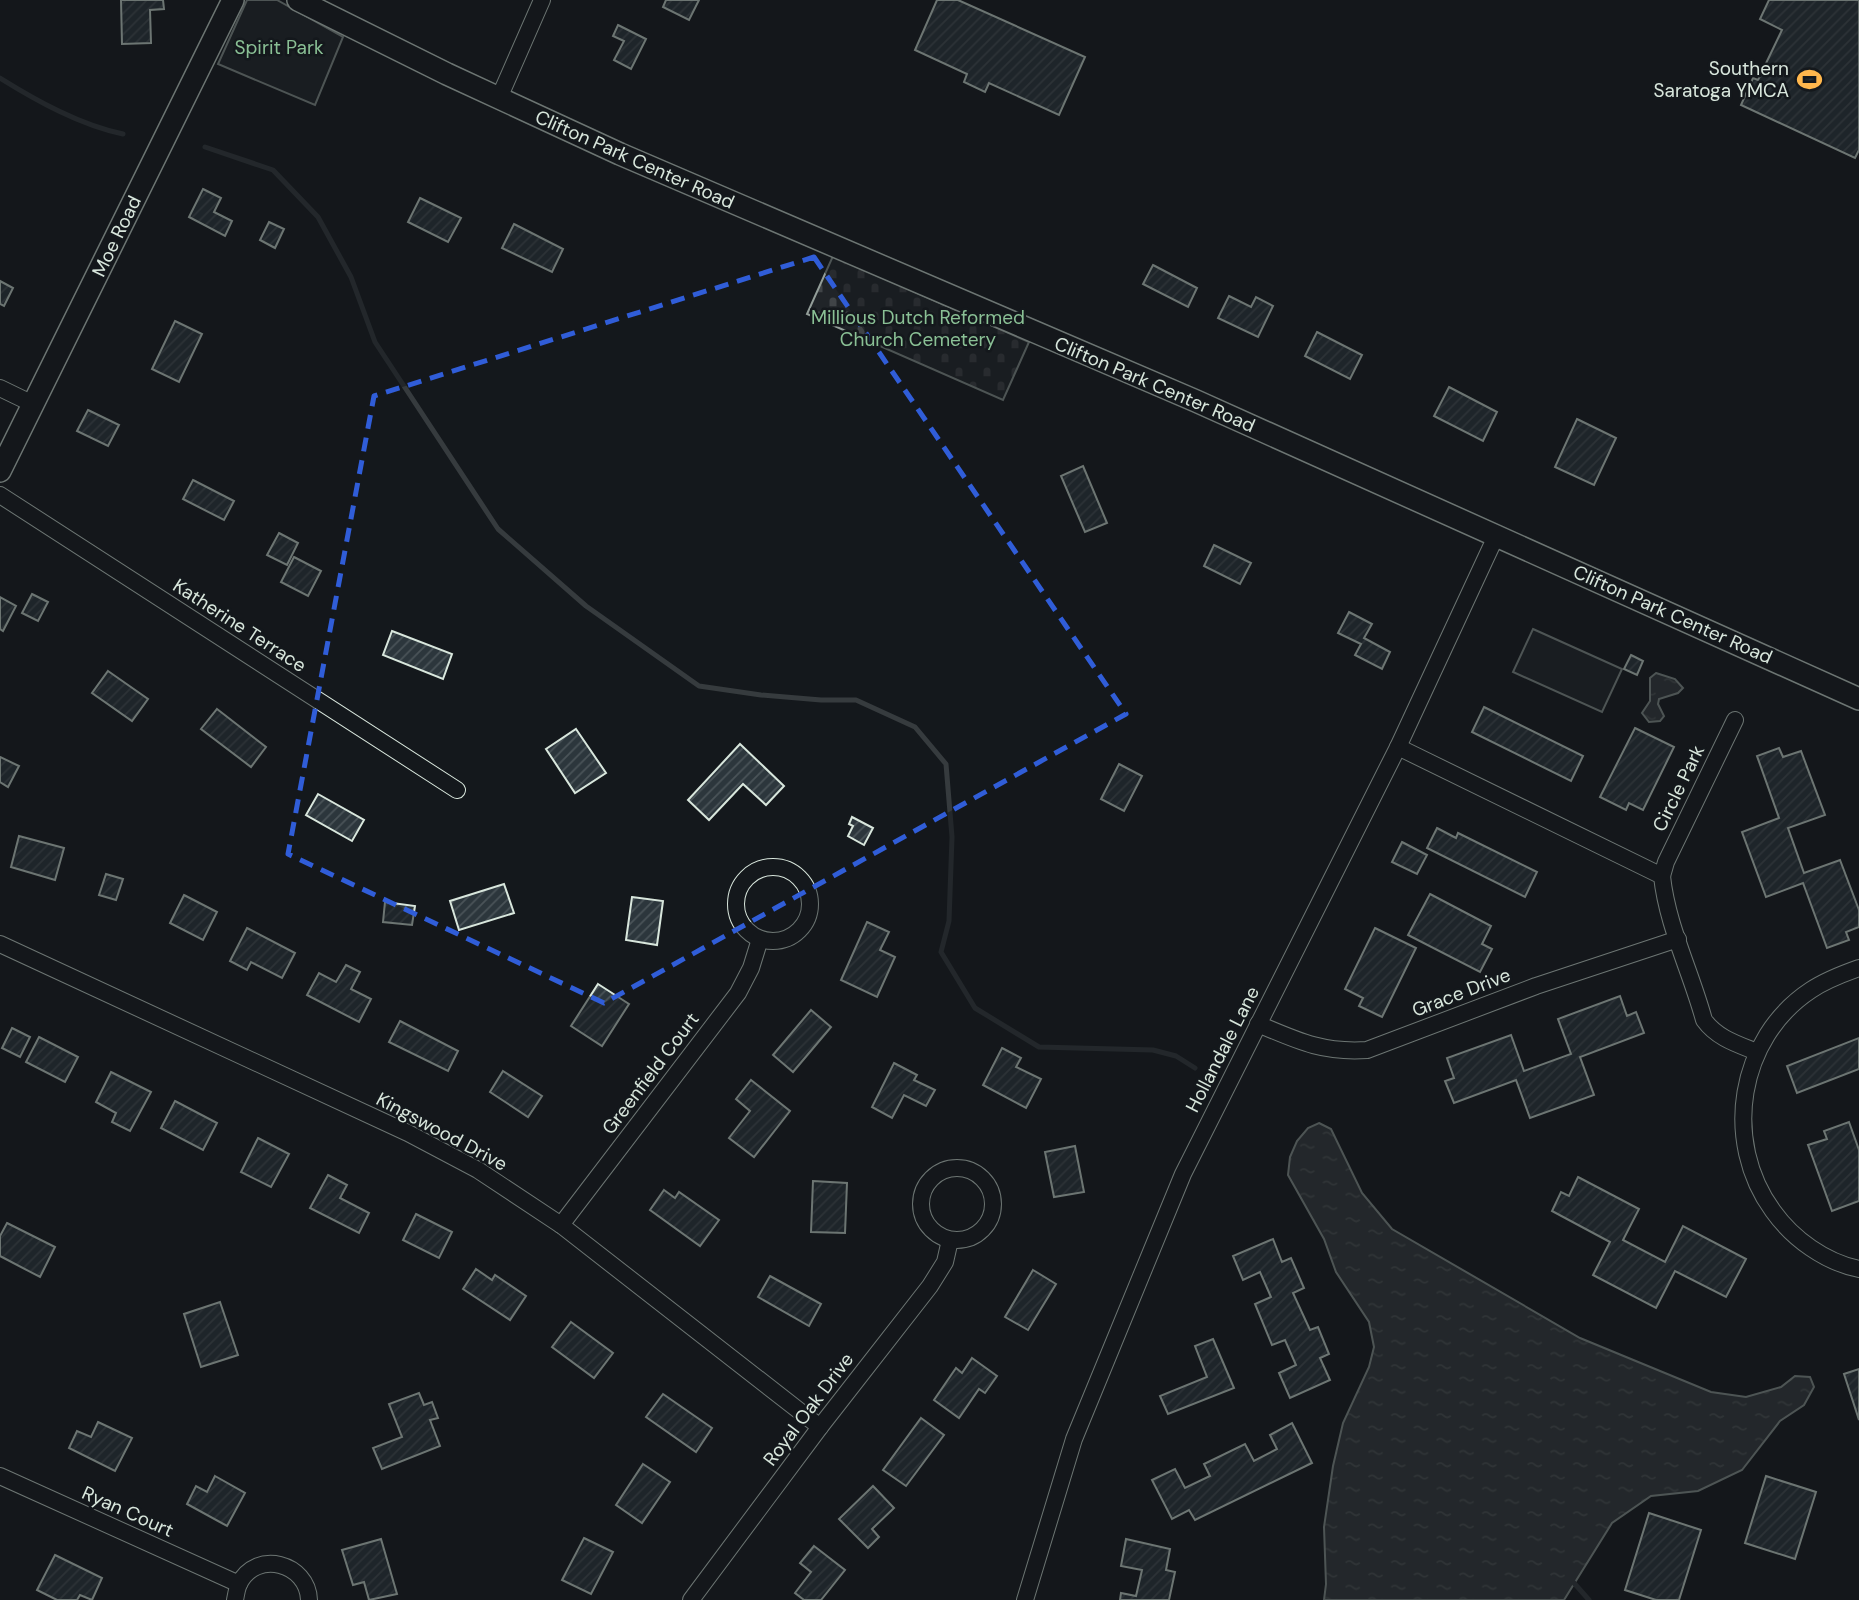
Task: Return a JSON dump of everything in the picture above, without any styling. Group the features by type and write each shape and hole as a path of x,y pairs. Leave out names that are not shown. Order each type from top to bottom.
{"street":[{"name":"Moe Road","path":"0,471 233,0"},
{"name":"Clifton Park Center Road","path":"298,0 620,154 1196,401 1859,699"},
{"path":"499,98 542,0"},
{"path":"0,388 33,404"},
{"name":"Katherine Terrace","path":"0,495 457,790"},
{"name":"Hollandale Lane","path":"1025,1600 1074,1439 1183,1174 1398,747 1497,534"},
{"name":"Circle Park","path":"1662,876 1735,720"},
{"path":"1398,747 1662,876 1664,891 1704,1020 1724,1039 1757,1052"},
{"path":"773,867 793,873 807,889 810,900 806,921 800,930 782,940 760,939 751,934 739,918 737,898 740,888 746,880 763,869 773,867"},
{"name":"Greenfield Court","path":"561,1225 738,993 751,968 760,939"},
{"name":"Grace Drive","path":"1258,1024 1306,1044 1340,1052 1367,1050 1536,986 1678,939"},
{"name":"Kingswood Drive","path":"0,944 408,1133 478,1170 561,1225 820,1427"},
{"path":"1859,968 1822,984 1789,1008 1771,1028 1757,1052 1748,1076 1742,1126 1752,1174 1781,1222 1825,1257 1859,1269"},
{"path":"962,1168 973,1171 988,1185 993,1205 987,1225 980,1232 971,1238 950,1240 932,1230 925,1222 921,1213 922,1193 933,1176 942,1170 962,1168"},
{"name":"Royal Oak Drive","path":"691,1600 820,1427 930,1286 945,1262 950,1240"},
{"name":"Ryan Court","path":"0,1476 237,1592 251,1570 267,1563 285,1565 300,1575 309,1591 309,1600"}],"highlighted area":[{"path":"814,257 1126,714 604,1003 288,854 374,396"}],"green space":[{"name":"Spirit Park","path":"247,0 277,0 343,37 315,105 218,64"},
{"name":"Millious Dutch Reformed Church Cemetery","path":"833,256 1029,342 1003,400 807,314"},
{"path":"1533,629 1622,669 1602,712 1513,672"}],"water":[{"path":"1656,673 1675,679 1683,688 1678,693 1659,699 1658,704 1664,716 1660,721 1649,722 1642,713 1650,701 1650,678"},
{"path":"1319,1123 1331,1129 1362,1193 1392,1229 1580,1338 1711,1392 1746,1397 1781,1387 1795,1376 1810,1377 1814,1387 1804,1405 1780,1421 1742,1470 1698,1491 1651,1496 1612,1523 1564,1600 1324,1600 1324,1527 1333,1466 1343,1423 1369,1367 1374,1347 1369,1322 1336,1272 1324,1239 1288,1175 1290,1157 1297,1141 1308,1128"}],"building":[{"path":"121,0 163,0 164,9 150,10 151,43 122,44"},
{"path":"666,0 699,0 689,20 663,7"},
{"path":"937,0 958,0 1085,57 1059,115 989,83 985,92 964,82 967,74 915,50"},
{"name":"Southern Saratoga YMCA","path":"1769,0 1859,0 1859,150 1855,158 1741,105 1753,78 1758,80 1782,30 1760,19"},
{"path":"618,25 646,39 631,69 614,60 624,41 613,36"},
{"path":"203,189 221,198 214,212 232,221 225,236 189,217"},
{"path":"420,198 461,218 448,242 408,222"},
{"path":"269,222 284,229 275,248 260,240"},
{"path":"514,224 563,249 552,272 502,248"},
{"path":"1153,265 1197,288 1188,307 1143,284"},
{"path":"0,281 13,288 4,306 0,304"},
{"path":"1229,296 1251,307 1256,297 1273,306 1258,337 1218,318"},
{"path":"175,321 202,334 179,382 152,369"},
{"path":"1317,332 1362,355 1350,379 1305,356"},
{"path":"1449,387 1497,412 1483,441 1434,416"},
{"path":"88,410 119,425 108,446 77,431"},
{"path":"1577,419 1616,438 1594,485 1555,467"},
{"path":"1083,466 1107,523 1085,532 1061,476"},
{"path":"193,480 234,501 224,520 183,499"},
{"path":"279,533 298,543 287,565 267,555"},
{"path":"1214,545 1251,563 1240,584 1204,566"},
{"path":"294,557 321,571 308,596 281,582"},
{"path":"32,594 48,602 38,621 22,613"},
{"path":"0,597 16,606 3,631 0,629"},
{"path":"1349,612 1372,624 1364,638 1390,652 1382,669 1355,655 1361,644 1338,633"},
{"path":"392,631 452,654 443,679 383,655"},
{"path":"1631,655 1643,661 1637,675 1624,669"},
{"path":"108,671 148,699 132,721 92,693"},
{"path":"1484,707 1583,756 1571,781 1472,732"},
{"path":"217,709 266,747 251,767 201,729"},
{"path":"1635,728 1674,747 1643,810 1629,803 1626,810 1600,797"},
{"path":"576,729 606,773 575,793 546,749"},
{"path":"740,744 784,786 766,805 743,784 709,820 688,800"},
{"path":"1779,748 1783,757 1801,751 1825,815 1788,828 1804,873 1840,860 1859,910 1859,927 1846,932 1849,940 1827,948 1803,883 1766,897 1742,832 1779,818 1757,756"},
{"path":"0,757 19,766 8,787 0,782"},
{"path":"1119,764 1142,776 1124,811 1101,799"},
{"path":"318,794 364,820 352,841 306,815"},
{"path":"852,817 873,828 864,845 848,836 853,826 849,824"},
{"path":"1437,828 1456,838 1458,833 1537,872 1525,897 1427,848"},
{"path":"19,836 64,848 55,880 11,867"},
{"path":"1402,842 1427,855 1417,874 1392,862"},
{"path":"106,874 123,879 116,900 99,895"},
{"path":"504,884 514,913 459,930 450,901"},
{"path":"1430,894 1491,926 1482,944 1492,949 1480,972 1408,935"},
{"path":"184,895 217,912 203,940 170,923"},
{"path":"632,897 663,901 657,945 626,940"},
{"path":"385,902 415,906 412,925 383,922"},
{"path":"867,922 889,932 880,950 895,957 877,997 841,980"},
{"path":"247,928 295,953 282,978 251,962 247,970 230,961"},
{"path":"1375,928 1416,948 1382,1017 1359,1006 1363,998 1345,989"},
{"path":"346,965 360,972 351,989 371,999 359,1022 307,995 319,973 336,982"},
{"path":"598,984 629,1004 602,1046 571,1026"},
{"path":"1620,996 1627,1016 1636,1012 1644,1033 1580,1057 1594,1095 1530,1118 1516,1080 1454,1103 1445,1081 1454,1078 1447,1058 1511,1035 1524,1071 1571,1054 1558,1019"},
{"path":"811,1010 831,1027 793,1072 773,1055"},
{"path":"400,1021 458,1051 448,1071 389,1042"},
{"path":"12,1028 30,1037 20,1057 2,1048"},
{"path":"39,1037 78,1057 65,1082 26,1062"},
{"path":"1859,1038 1859,1069 1797,1093 1787,1066"},
{"path":"1002,1048 1021,1058 1016,1067 1041,1079 1026,1108 983,1085"},
{"path":"894,1063 917,1075 914,1080 935,1090 926,1106 904,1095 892,1118 872,1107"},
{"path":"503,1071 542,1096 528,1117 490,1092"},
{"path":"111,1072 151,1092 130,1131 112,1122 116,1113 96,1102"},
{"path":"751,1080 790,1111 754,1157 729,1138 750,1111 736,1099"},
{"path":"175,1101 217,1123 203,1150 161,1128"},
{"path":"1849,1122 1859,1150 1859,1201 1832,1211 1808,1145 1827,1139 1824,1131"},
{"path":"258,1138 289,1154 271,1187 241,1172"},
{"path":"1075,1146 1084,1192 1054,1197 1045,1152"},
{"path":"328,1175 347,1185 340,1198 369,1213 359,1233 310,1208"},
{"path":"1578,1177 1639,1209 1623,1240 1665,1262 1683,1226 1746,1259 1726,1297 1675,1271 1656,1308 1593,1275 1610,1242 1552,1211 1561,1192 1569,1196"},
{"path":"813,1181 847,1183 845,1233 811,1232"},
{"path":"664,1190 675,1198 679,1192 719,1220 700,1246 650,1210"},
{"path":"416,1214 452,1232 439,1258 403,1240"},
{"path":"7,1223 55,1247 40,1277 0,1256 0,1236"},
{"path":"1273,1239 1282,1262 1291,1258 1304,1288 1293,1293 1310,1330 1318,1327 1329,1354 1320,1358 1330,1380 1290,1398 1279,1373 1296,1365 1285,1340 1272,1345 1255,1304 1271,1297 1260,1272 1243,1280 1233,1256"},
{"path":"476,1269 492,1280 495,1275 526,1296 510,1320 463,1289"},
{"path":"1033,1270 1056,1284 1028,1330 1005,1317"},
{"path":"770,1276 821,1304 809,1326 758,1297"},
{"path":"220,1302 238,1355 201,1367 184,1314"},
{"path":"571,1322 613,1353 594,1378 552,1347"},
{"path":"1213,1339 1234,1388 1168,1414 1160,1396 1207,1377 1195,1346"},
{"path":"972,1358 997,1376 985,1393 979,1389 959,1418 934,1400 956,1368 962,1373"},
{"path":"1859,1369 1859,1420 1844,1374"},
{"path":"419,1393 424,1405 432,1402 438,1418 430,1420 440,1446 382,1469 373,1448 402,1437 389,1404"},
{"path":"663,1394 712,1428 696,1452 646,1417"},
{"path":"921,1418 944,1435 906,1486 883,1470"},
{"path":"98,1422 132,1438 115,1471 69,1448 77,1431 91,1437"},
{"path":"1292,1423 1312,1463 1195,1520 1189,1510 1172,1519 1152,1480 1175,1469 1185,1488 1210,1476 1204,1464 1245,1444 1254,1461 1277,1449 1270,1435"},
{"path":"643,1464 670,1482 642,1523 616,1505"},
{"path":"215,1476 245,1493 227,1526 187,1504 196,1486 207,1492"},
{"path":"1766,1476 1816,1492 1795,1559 1745,1543"},
{"path":"873,1486 894,1508 872,1529 879,1537 868,1548 839,1519"},
{"path":"1649,1513 1701,1530 1679,1600 1656,1600 1625,1590"},
{"path":"584,1538 613,1552 591,1594 562,1580"},
{"path":"381,1539 397,1594 369,1600 364,1582 353,1585 342,1550"},
{"path":"1126,1539 1170,1549 1166,1570 1175,1572 1169,1600 1120,1600 1121,1593 1136,1596 1142,1570 1121,1566"},
{"path":"814,1546 845,1570 821,1600 804,1600 795,1593 811,1572 800,1563"},
{"path":"55,1555 102,1578 92,1600 80,1595 77,1600 57,1600 37,1590"}],"waterway":[{"path":"0,78 59,111 91,125 123,134"},
{"path":"205,147 273,170 318,217 351,277 375,342 498,529 586,606 699,686 761,695 856,700 915,727 946,764 952,837 949,921 941,952 975,1008 1039,1047 1153,1050 1176,1056 1195,1068"},
{"path":"1574,1583 1589,1600"}],"place":[{"name":"Southern Saratoga YMCA","path":"1809,79"}]}
